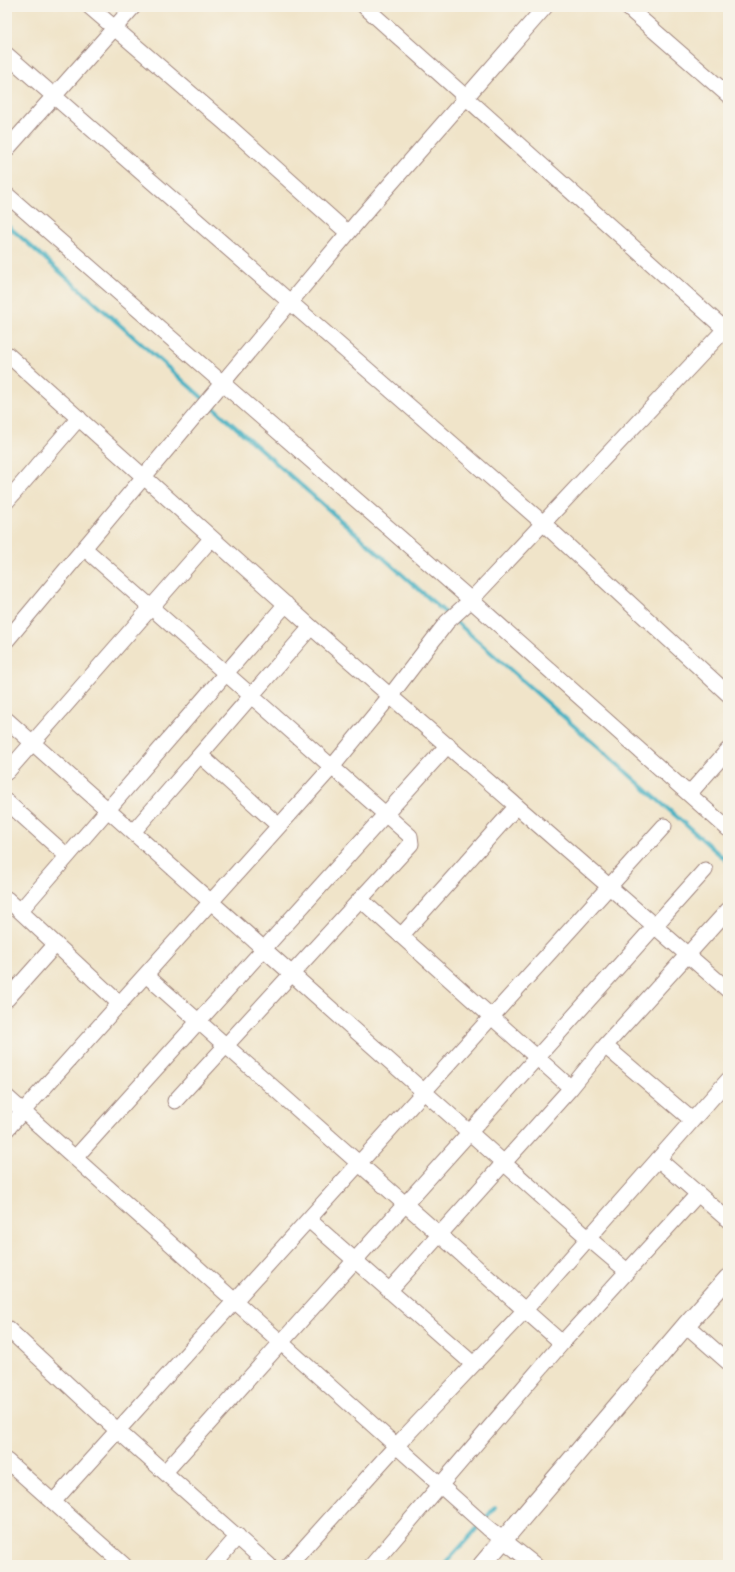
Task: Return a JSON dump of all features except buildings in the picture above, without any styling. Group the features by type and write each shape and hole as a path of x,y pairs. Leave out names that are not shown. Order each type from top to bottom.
{"street":[{"path":"90,7 224,122 348,233"},
{"path":"7,149 133,7"},
{"path":"7,1129 332,767 391,695 444,626 471,600 543,522 727,329 365,7"},
{"path":"7,640 348,233 545,7"},
{"path":"627,7 728,95"},
{"path":"7,55 543,522 728,694"},
{"path":"7,195 471,600 728,829"},
{"path":"8,359 79,418 211,539 728,990"},
{"path":"7,501 79,418"},
{"path":"7,772 211,539"},
{"path":"84,548 410,836 411,844 175,1101"},
{"path":"20,911 286,604"},
{"path":"134,832 311,627"},
{"path":"7,720 588,1238 627,1271"},
{"path":"74,1158 448,745"},
{"path":"689,794 728,750"},
{"path":"200,755 279,826"},
{"path":"7,802 68,856"},
{"path":"401,936 517,806"},
{"path":"53,1502 664,826"},
{"path":"165,1472 705,870"},
{"path":"7,899 120,1004"},
{"path":"360,899 572,1088"},
{"path":"389,1291 503,1162 572,1088 605,1046 728,910"},
{"path":"7,999 56,944"},
{"path":"146,975 562,1343"},
{"path":"605,1046 692,1120"},
{"path":"289,1565 396,1446 472,1364 525,1310 728,1080"},
{"path":"7,1097 488,1528 504,1539 535,1565"},
{"path":"658,1159 728,1220"},
{"path":"372,1565 562,1343 698,1194"},
{"path":"308,1220 472,1364"},
{"path":"482,1565 686,1325 728,1278"},
{"path":"686,1325 728,1362"},
{"path":"7,1328 118,1431 269,1565"},
{"path":"7,1461 124,1565"},
{"path":"213,1565 238,1536"}],"waterway":[{"path":"7,225 449,616"},
{"path":"454,620 728,862"},
{"path":"484,1520 495,1507"},
{"path":"444,1565 480,1525"}]}
